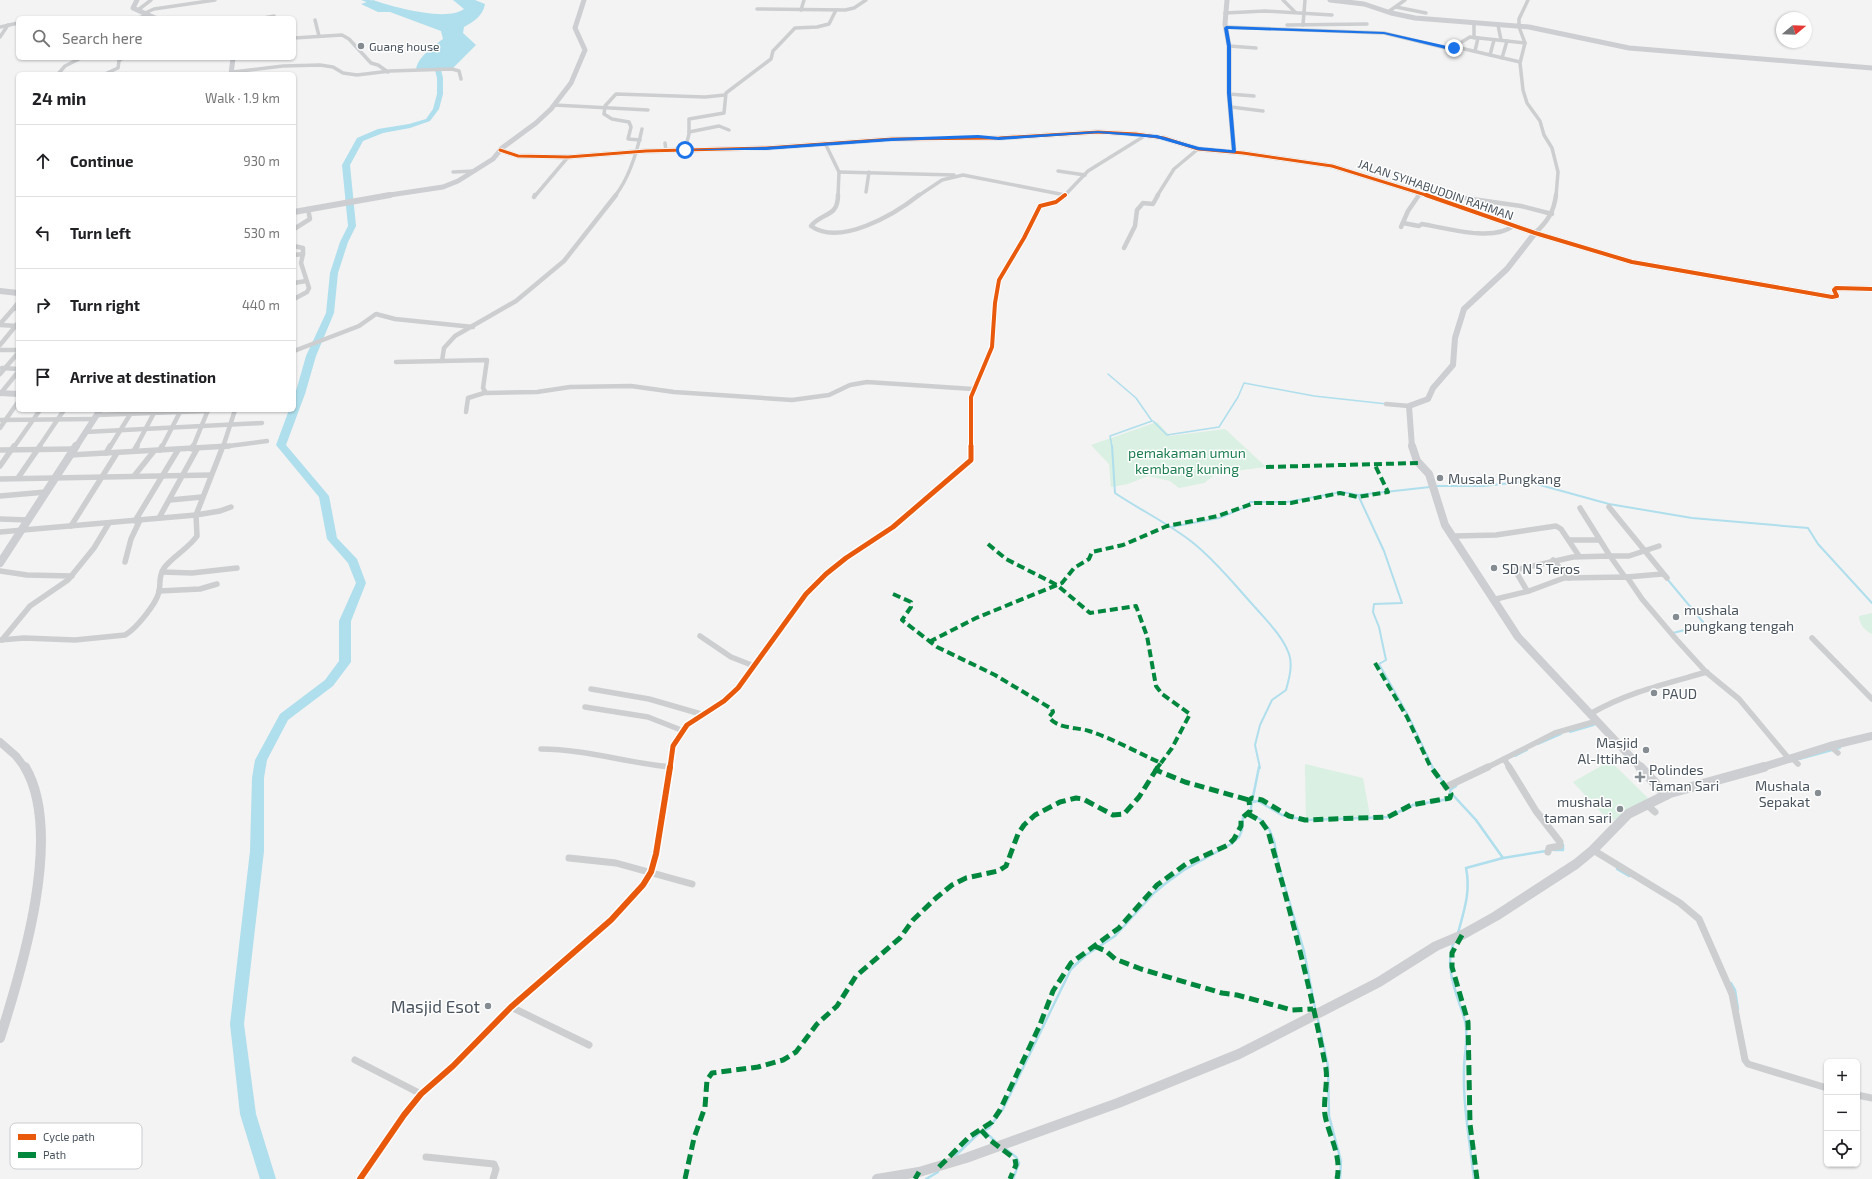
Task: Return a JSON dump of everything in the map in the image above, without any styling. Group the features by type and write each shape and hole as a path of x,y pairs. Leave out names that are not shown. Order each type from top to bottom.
{"street":[{"path":"137,0 133,7 151,16"},
{"path":"138,10 151,0"},
{"path":"142,16 154,9 215,0"},
{"path":"296,212 358,200 446,187 492,160 500,150 536,123 554,105 571,83 585,48 575,28 584,0"},
{"path":"801,10 804,0"},
{"path":"758,9 852,9 866,0"},
{"path":"1227,0 1225,13 1229,46 1229,94 1234,152"},
{"path":"1283,0 1295,12"},
{"path":"1303,25 1302,13 1305,0"},
{"path":"1330,0 1361,1 1388,12 1415,18 1474,24 1519,26 1633,49 1872,68"},
{"path":"1388,12 1405,0"},
{"path":"1386,404 1409,406 1428,399 1433,388 1453,365 1455,338 1464,309 1507,269 1552,214 1557,199 1558,184 1556,164 1552,148 1544,135 1540,121 1527,103 1523,90 1520,62 1525,43 1519,26 1521,12 1528,0"},
{"path":"1396,6 1426,13"},
{"path":"640,140 628,139 630,122 607,117 604,114 605,108 614,96 622,93 705,97 725,94 732,87 770,59 773,51 795,28 817,27 829,24 836,10"},
{"path":"1225,13 1264,11 1332,15"},
{"path":"315,20 319,36"},
{"path":"0,27 16,23"},
{"path":"1287,25 1367,24"},
{"path":"1474,24 1476,38 1474,51"},
{"path":"0,37 8,25"},
{"path":"1498,25 1501,40"},
{"path":"1226,28 1376,33 1403,37 1450,49 1456,47 1469,38 1525,43"},
{"path":"296,38 337,34 348,37 370,63 378,65 388,72"},
{"path":"1490,55 1494,40"},
{"path":"1502,58 1507,41"},
{"path":"1229,46 1256,48"},
{"path":"1456,47 1520,62"},
{"path":"60,72 65,66 77,60"},
{"path":"109,72 118,68 120,60"},
{"path":"232,72 233,60"},
{"path":"242,72 283,66 316,65 333,67 343,74 356,76 388,72 452,69 460,70 461,79"},
{"path":"685,150 689,132 688,122 691,118 724,113 725,94"},
{"path":"1229,94 1254,96"},
{"path":"554,105 648,110"},
{"path":"1231,107 1263,111"},
{"path":"689,132 719,126 729,130"},
{"path":"442,361 444,348 449,341 516,302 564,261 622,188 637,152 642,129"},
{"name":"JALAN SYIHABUDDIN RAHMAN","path":"500,150 518,156 568,156 685,150 766,148 825,143 970,137 999,138 1098,132 1146,135 1164,138 1198,149 1234,152 1325,164 1420,193 1535,233 1641,264 1800,293 1835,297 1837,295 1834,290 1836,288 1872,289"},
{"path":"360,1179 394,1128 421,1094 453,1066 512,1007 623,908 643,885 651,872 661,828 671,767 671,750 681,730 701,714 729,696 754,666 806,594 826,574 846,558 893,526 970,462 972,458 970,442 971,397 973,389 992,347 995,303 1001,276 1021,243 1040,206 1056,202 1085,175 1107,158 1146,135"},
{"path":"665,143 666,151"},
{"path":"825,143 839,172 838,207 833,212 815,221 811,226 820,233 845,232 864,227 899,210 932,186 956,175"},
{"path":"1124,248 1135,226 1138,207 1143,203 1152,205 1167,178 1174,169 1198,149"},
{"path":"534,197 568,156"},
{"path":"453,172 475,171"},
{"path":"1058,171 1085,175"},
{"path":"839,172 972,176 1065,195"},
{"path":"866,192 869,172"},
{"path":"1420,193 1408,211 1402,225 1419,226 1422,224 1484,234 1492,231 1505,230 1513,226"},
{"path":"1465,198 1521,206 1552,214"},
{"path":"296,228 310,218 308,209"},
{"path":"296,246 303,248 301,261 309,290 296,297"},
{"path":"296,254 303,254"},
{"path":"296,283 306,281"},
{"path":"0,291 16,293"},
{"path":"0,325 16,308"},
{"path":"296,350 359,326 376,314 395,318 473,327"},
{"path":"0,325 16,325"},
{"path":"0,345 16,326"},
{"path":"0,350 16,350"},
{"path":"0,374 2,368 16,355"},
{"path":"396,362 487,360 484,393"},
{"path":"2,368 16,370"},
{"path":"0,393 16,373"},
{"path":"466,412 468,398 484,393 537,392 570,387 631,386 655,388 674,392 792,400 829,395 850,385 867,382 973,389"},
{"path":"0,393 16,394"},
{"path":"0,428 16,405"},
{"path":"1409,406 1410,432 1413,452 1417,461 1429,474 1445,525 1518,637 1668,796"},
{"path":"0,466 38,412"},
{"path":"18,478 63,412"},
{"path":"0,420 59,419 132,412"},
{"path":"106,453 132,412"},
{"path":"134,451 155,412"},
{"path":"160,450 181,412"},
{"path":"159,518 184,475 207,412"},
{"path":"1,640 24,638 75,640 127,635 134,630 159,591 159,578 162,572 195,540 197,533 195,527 196,515 221,447 232,426 235,412"},
{"path":"0,562 97,415"},
{"path":"85,432 232,426 262,423"},
{"path":"0,450 39,449 72,452 117,453 221,447 267,441"},
{"path":"124,562 137,520 178,450"},
{"path":"134,476 154,451"},
{"path":"71,526 117,453"},
{"path":"0,478 101,478 163,475 211,475"},
{"path":"0,496 46,492"},
{"path":"170,500 202,497"},
{"path":"0,532 196,515 220,511 231,507"},
{"path":"1496,598 1529,591 1569,578 1664,576 1647,551 1609,507"},
{"path":"1580,508 1599,540 1642,599 1709,674 1739,699 1794,761"},
{"path":"0,519 28,520"},
{"path":"1,640 26,610 63,585 72,576 94,548 110,523"},
{"path":"1456,536 1496,535 1553,525 1560,527 1579,556"},
{"path":"1569,540 1599,540"},
{"path":"1526,589 1515,570 1553,560 1579,556 1627,556 1659,546"},
{"path":"1553,560 1569,578"},
{"path":"162,572 192,573 237,568"},
{"path":"0,571 27,575 72,576"},
{"path":"159,591 200,589 217,584"},
{"path":"700,636 731,657 754,666"},
{"path":"1812,638 1872,699"},
{"path":"1590,714 1631,693 1709,674"},
{"path":"591,689 649,699 701,714"},
{"path":"585,707 648,717 681,730"},
{"path":"1447,786 1504,760 1555,733 1598,723"},
{"path":"877,1179 919,1172 966,1158 1084,1116 1239,1054 1379,982 1436,946 1457,938 1595,851 1628,814 1668,796 1794,761 1832,747 1872,736"},
{"path":"0,742 15,755 28,772 39,808 40,836 38,878 31,921 8,1013 0,1038"},
{"path":"1832,747 1838,753"},
{"path":"541,749 565,749 634,762 671,767"},
{"path":"1504,760 1536,811 1560,842 1560,847 1549,848 1548,851"},
{"path":"1648,805 1655,812"},
{"path":"1595,851 1680,903 1701,922 1734,999 1746,1062 1750,1065 1824,1087"},
{"path":"569,858 596,859 651,872 692,884"},
{"path":"512,1007 589,1045"},
{"path":"355,1060 421,1094"},
{"path":"1860,1096 1872,1098"},
{"path":"426,1157 494,1164 496,1169 493,1179"}],"green space":[{"name":"pemakaman umun kembang kuning","path":"1157,422 1170,436 1225,429 1266,467 1217,473 1204,483 1179,488 1170,481 1148,476 1128,484 1111,487 1109,464 1091,445"},
{"path":"1872,613 1872,634 1863,627 1859,616"},
{"path":"1610,761 1651,801 1610,822 1573,782"},
{"path":"1305,764 1363,778 1370,816 1306,818"}],"water":[{"path":"373,0 393,6 433,14 456,13 464,9 453,0 475,0 485,4 480,15 464,27 463,33 476,45 452,69 416,71 422,57 443,39 441,31 390,12 378,12 361,4"}],"waterway":[{"path":"364,0 382,6"},
{"path":"296,405 311,356 330,313 334,273 344,242 352,226 349,208 346,165 360,140 381,131 410,126 428,120 436,109 440,94 440,78 437,66 440,58"},
{"path":"1108,374 1136,398 1152,421 1110,436 1112,447"},
{"path":"1153,421 1167,435 1219,427 1238,397 1244,383 1314,396 1387,404"},
{"path":"268,1179 248,1114 237,1024 257,851 258,778 261,760 284,717 329,683 345,662 345,621 361,583 353,562 332,539 324,496 281,445 293,412"},
{"path":"1112,446 1115,493 1173,529 1209,556 1268,622 1286,647 1291,663 1286,690 1272,700 1260,725 1255,745 1260,768"},
{"path":"1437,486 1484,486 1520,482 1540,485 1609,504 1692,518 1808,528 1818,544 1872,603"},
{"path":"1358,495 1430,487"},
{"path":"1171,527 1219,518 1248,506 1250,502 1287,502 1342,492 1358,495"},
{"path":"1358,495 1384,551 1402,603 1374,604 1373,612 1379,627 1386,660 1379,664 1409,717 1433,768"},
{"path":"1668,580 1703,622 1696,627 1673,633"},
{"path":"1570,732 1594,725"},
{"path":"1538,744 1561,734"},
{"path":"1800,759 1840,748"},
{"path":"1515,756 1527,750"},
{"path":"1252,802 1259,767"},
{"path":"1432,767 1446,786"},
{"path":"1252,802 1258,801 1282,815 1305,820 1388,817 1413,805 1449,799 1451,797 1450,790 1456,786"},
{"path":"1452,794 1476,820 1503,858"},
{"path":"1252,802 1250,813 1261,820 1269,829 1274,841 1279,867 1304,951 1315,1008"},
{"path":"955,1156 978,1134 989,1128 1003,1109 1071,969 1086,955 1115,936 1154,893 1166,883 1184,870 1231,844 1239,837 1242,830 1243,816 1246,815"},
{"path":"1554,850 1563,850 1563,845"},
{"path":"1503,858 1546,851"},
{"path":"1458,933 1468,885 1466,868 1503,858"},
{"path":"1617,869 1629,876"},
{"path":"1454,942 1450,962 1453,982 1466,1027 1464,1084 1467,1124 1474,1179"},
{"path":"1731,983 1735,990 1738,1009"},
{"path":"1318,1020 1328,1066 1329,1116 1341,1161 1340,1179"},
{"path":"984,1131 995,1141"},
{"path":"1006,1149 1016,1157 1019,1163 1013,1179"},
{"path":"926,1179 938,1172"}],"marked path":[{"path":"929,642 976,618 1062,583 1074,568 1089,559 1092,552 1123,545 1167,526 1218,516 1254,503 1291,503 1340,493 1358,497 1388,492 1374,463"},
{"path":"1266,467 1419,463"},
{"path":"988,544 1006,559 1057,585 1082,609 1090,613 1094,614 1136,606 1147,636 1156,686 1162,694 1190,714 1172,748 1161,763"},
{"path":"893,594 905,598 911,602 911,607 902,620 908,626 937,647 995,675 1052,709 1053,712 1049,717 1051,720 1066,727 1089,731 1161,763 1156,770 1185,782 1249,800"},
{"path":"939,1167 969,1137 992,1122 1000,1110 1039,1027 1053,991 1071,963 1119,928 1157,885 1186,864 1228,845 1234,839 1241,826 1241,819 1250,811 1249,800 1252,798 1262,800 1289,816 1305,820 1388,817 1411,805 1450,798 1451,794 1429,765 1407,717 1375,663"},
{"path":"685,1179 694,1138 705,1107 707,1080 712,1073 758,1067 783,1060 796,1052 817,1024 837,1006 856,976 900,938 913,920 936,898 952,885 966,878 998,871 1006,866 1018,834 1024,825 1035,815 1060,802 1076,798 1083,799 1113,815 1124,814 1139,797 1156,770"},
{"path":"1248,814 1261,821 1268,831 1301,949 1326,1071 1325,1114 1338,1154 1339,1171 1337,1179"},
{"path":"1462,935 1452,953 1452,967 1468,1022 1470,1124 1477,1179"},
{"path":"1094,946 1106,951 1115,959 1141,969 1222,993 1237,995 1292,1010 1313,1009"},
{"path":"981,1130 990,1140 1015,1159 1016,1165 1010,1179"},
{"path":"915,1179 919,1172"}],"cycle path":[{"path":"500,150 518,156 568,157 646,151 766,148 892,139 977,137 999,138 1098,132 1136,134 1164,138 1198,149 1243,153 1332,166 1396,185 1535,233 1632,262 1832,297 1837,296 1834,290 1836,288 1872,289"},
{"path":"360,1179 404,1115 421,1094 453,1066 511,1007 611,920 643,885 651,872 656,854 670,778 671,754 673,746 687,725 724,701 738,688 806,594 826,574 846,558 893,527 971,460 971,397 992,347 995,303 999,280 1024,238 1040,206 1056,202 1065,195"}],"place":[{"name":"Guang house","path":"361,46"},
{"name":"Musala Pungkang","path":"1440,478"},
{"name":"SD N 5 Teros","path":"1494,568"},
{"name":"mushala pungkang tengah","path":"1676,617"},
{"name":"PAUD","path":"1654,693"},
{"name":"Masjid Al-Ittihad","path":"1646,750"},
{"name":"Polindes Taman Sari","path":"1640,777"},
{"name":"Mushala Sepakat","path":"1818,793"},
{"name":"mushala taman sari","path":"1620,809"},
{"name":"Masjid Esot","path":"488,1006"}],"route":[{"path":"685,150 766,148 892,139 978,136 999,138 1098,132 1136,134 1164,138 1198,149 1234,152 1234,137 1229,93 1229,46 1226,28 1384,33 1450,49 1454,48"}]}
